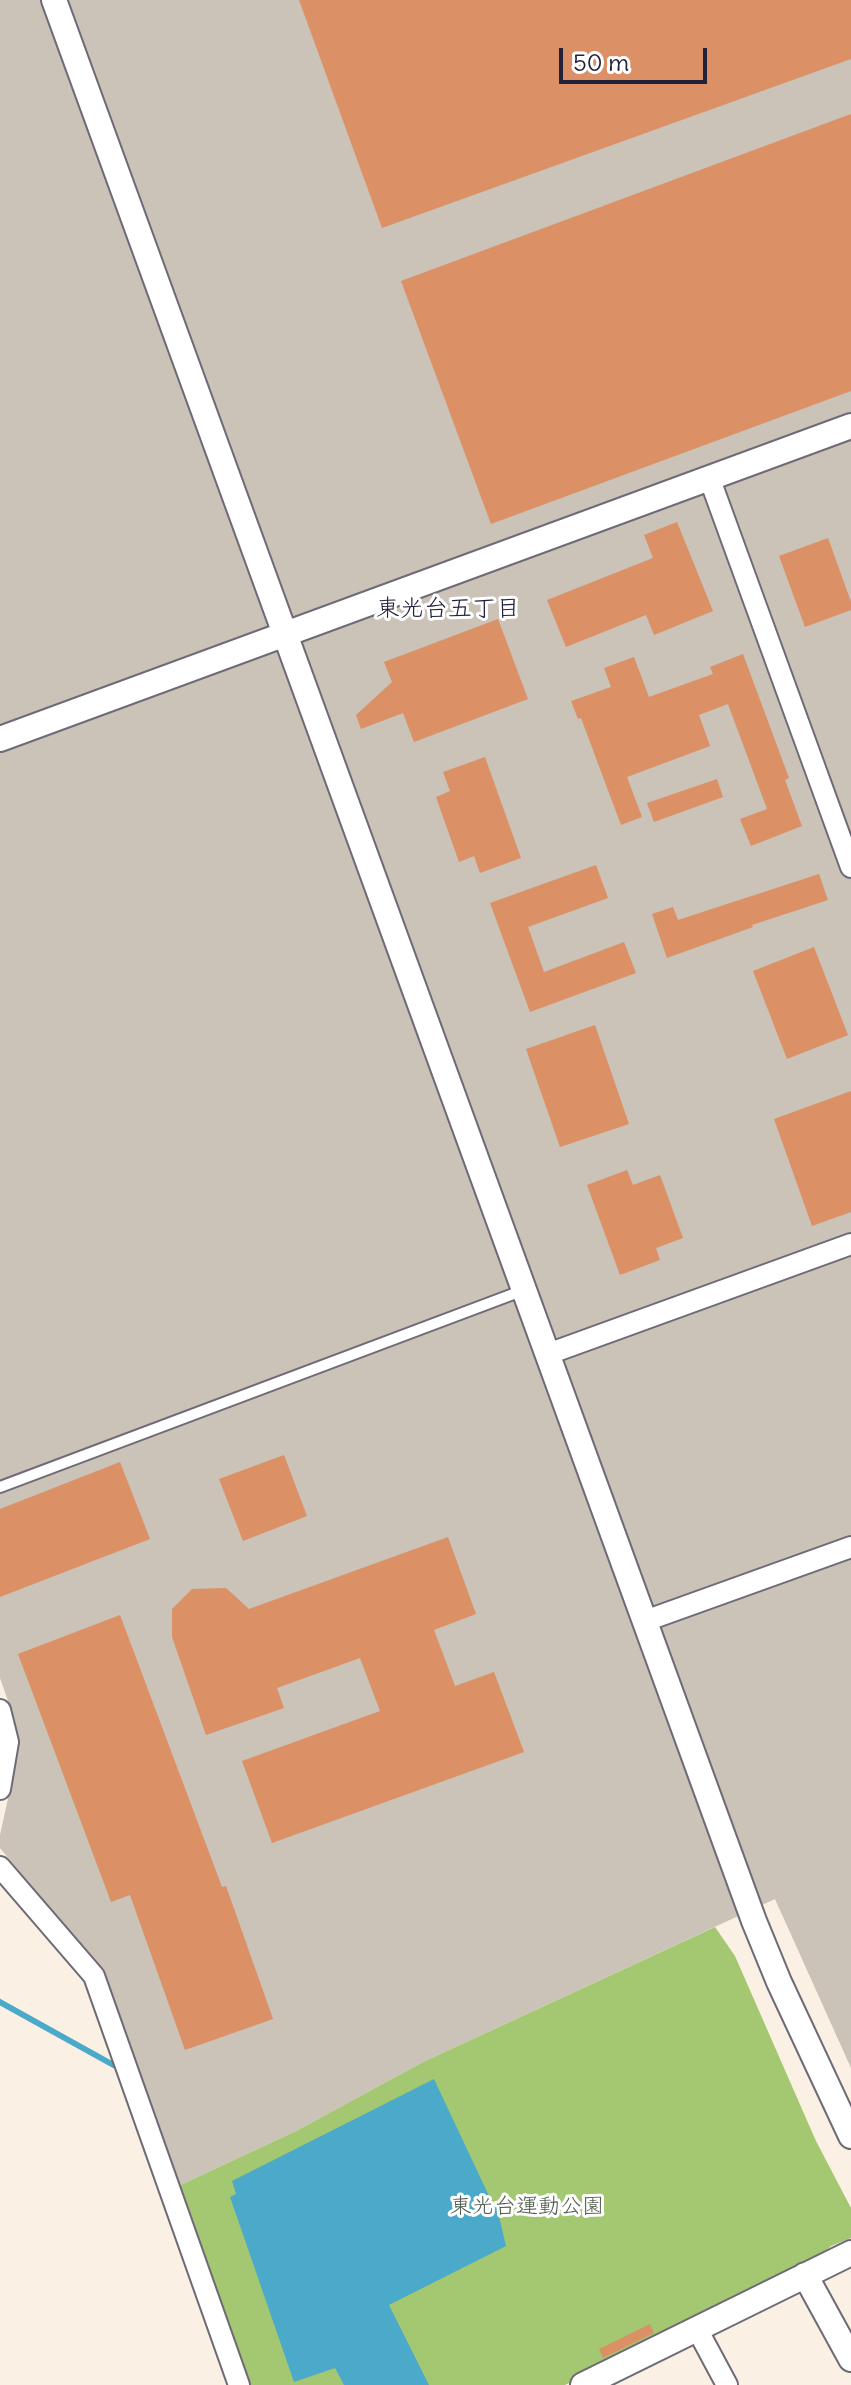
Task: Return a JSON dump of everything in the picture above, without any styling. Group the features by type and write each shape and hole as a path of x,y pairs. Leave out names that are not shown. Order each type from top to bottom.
{"street":[{"path":"54,0 754,1921 851,2136"},
{"path":"0,739 851,426"},
{"path":"709,477 851,867"},
{"path":"548,1354 851,1244"},
{"path":"645,1621 851,1547"},
{"path":"0,1710 8,1742 0,1789"},
{"path":"0,1867 94,1976 239,2385"},
{"path":"583,2385 851,2253"},
{"path":"805,2275 851,2359"},
{"path":"697,2329 727,2385"}],"lane":[{"path":"0,1487 524,1290"}],"shaded area":[{"path":"0,0 851,0 851,2068 775,1899 423,2062 296,2131 174,2188 108,1980 0,1848 15,1767 16,1741 13,1715 0,1678"}],"green space":[{"name":"東光台運動公園","path":"715,1927 735,1956 816,2141 851,2208 851,2238 831,2246 814,2262 565,2385 248,2385 174,2188 296,2131 423,2062"}],"water":[{"path":"434,2079 491,2205 496,2203 506,2246 389,2305 429,2385 344,2385 335,2368 294,2382 230,2197 236,2194 232,2181"}],"building":[{"path":"299,0 851,0 851,59 382,228"},
{"path":"851,114 851,391 491,524 401,281"},
{"path":"677,522 713,611 654,635 646,615 566,647 547,600 653,558 644,535"},
{"path":"828,538 851,602 851,610 805,627 779,556"},
{"path":"498,619 528,699 414,742 403,713 361,729 356,715 392,682 384,662"},
{"path":"743,654 789,778 785,780 802,826 751,846 740,819 767,809 728,704 699,715 710,746 627,777 642,817 621,825 581,718 578,719 571,701 611,687 604,668 634,657 649,697 713,674 710,667"},
{"path":"485,757 521,858 480,873 474,856 459,862 436,797 450,791 443,772"},
{"path":"717,779 723,797 654,822 647,803"},
{"path":"596,865 608,898 528,927 544,972 624,942 636,973 530,1012 490,903"},
{"path":"819,874 828,900 667,958 652,914 673,907 678,920"},
{"path":"814,947 848,1035 787,1059 753,971"},
{"path":"595,1025 629,1124 560,1147 526,1049"},
{"path":"851,1091 851,1212 812,1226 774,1119"},
{"path":"627,1170 633,1185 660,1175 683,1238 656,1248 660,1260 620,1275 587,1185"},
{"path":"284,1455 307,1516 243,1541 219,1479"},
{"path":"120,1462 150,1539 0,1597 0,1509"},
{"path":"448,1537 476,1614 434,1630 455,1686 494,1672 524,1752 272,1843 242,1761 380,1711 360,1658 277,1688 284,1708 206,1735 172,1637 172,1609 192,1589 226,1588 249,1609"},
{"path":"120,1615 222,1887 226,1886 273,2019 185,2050 130,1895 111,1902 18,1654"},
{"path":"650,2324 654,2333 603,2358 599,2349"}],"waterway":[{"path":"0,2002 117,2067 119,2072"}],"district":[{"name":"東光台五丁目","path":"448,609"}]}
